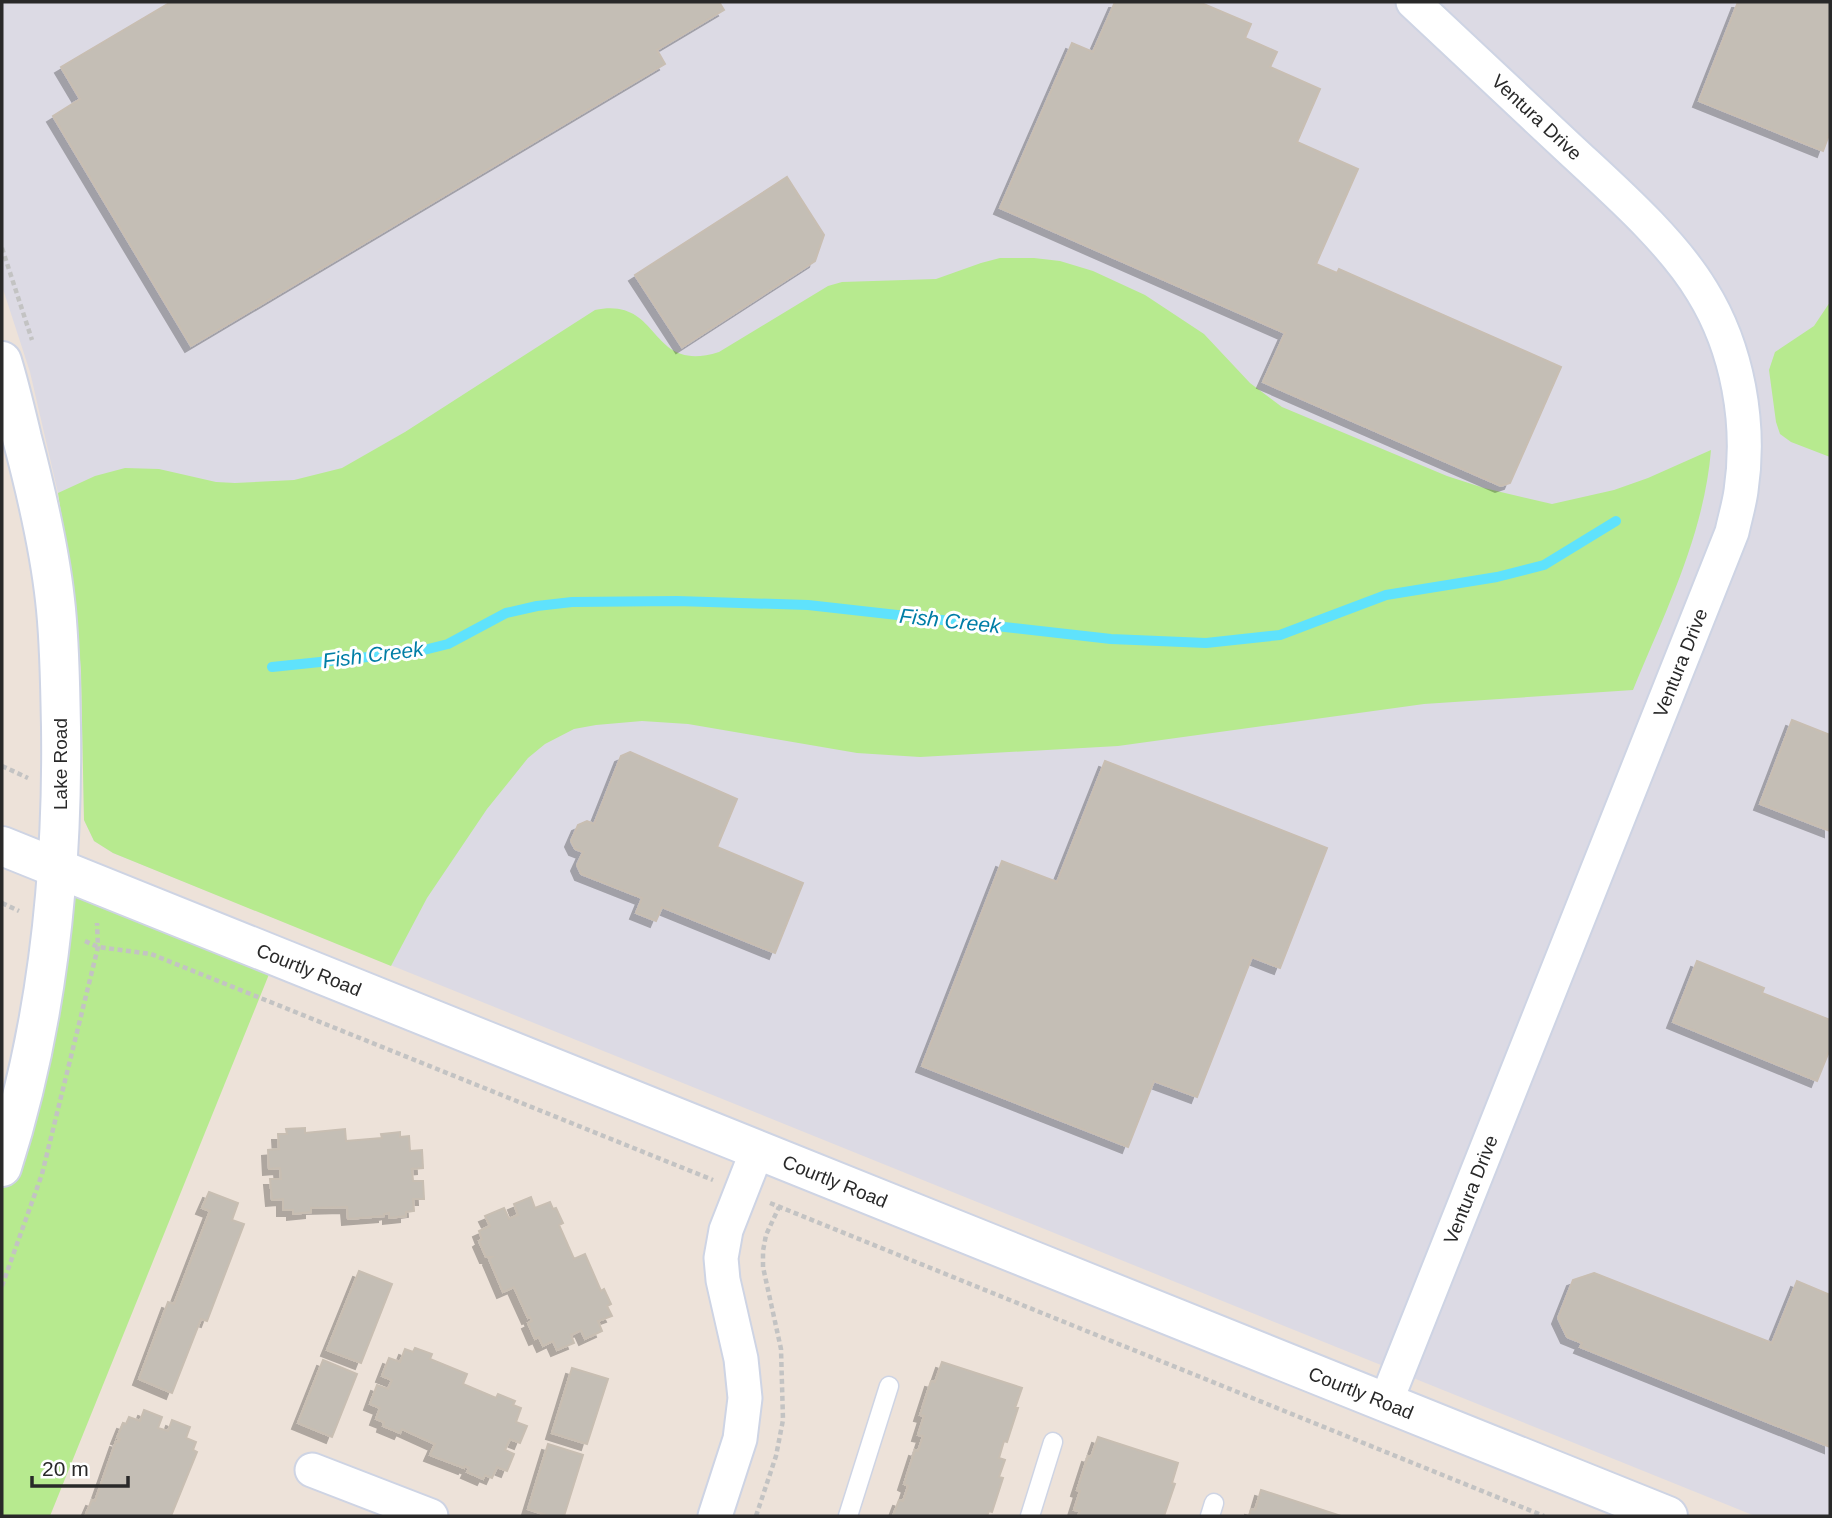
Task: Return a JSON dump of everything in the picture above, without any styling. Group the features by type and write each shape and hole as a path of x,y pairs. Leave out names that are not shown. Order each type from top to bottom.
{"street":[{"name":"Ventura Drive","path":"1385,1404 1732,532 1744,466 1743,420 1737,377 1726,341 1702,290 1678,257 1614,191 1413,2"},
{"name":"Lake Road","path":"2,361 38,499 55,599 61,766 58,869 40,1021 2,1167"},
{"name":"Courtly Road","path":"2,846 1668,1516"},
{"path":"715,1516 740,1438 745,1398 741,1359 723,1280 721,1258 726,1230 757,1151"},
{"path":"312,1470 431,1516"}],"lane":[{"path":"848,1516 889,1386"},
{"path":"1030,1516 1053,1442"}],"path":[{"path":"98,947 151,954 1544,1516"}],"shaded area":[{"path":"2,2 1830,2 1830,1516 1755,1516 113,853 94,841 84,820 81,671 75,600 58,493 30,372 2,286"}],"green space":[{"path":"1000,258 1060,261 1093,271 1145,295 1204,334 1250,383 1282,407 1447,476 1484,488 1552,504 1614,490 1711,450 1707,482 1692,543 1633,690 1424,704 1118,746 920,757 857,753 688,724 642,721 574,729 545,744 528,758 487,809 427,898 391,966 113,853 94,841 84,820 81,671 75,600 58,493 95,476 125,468 159,469 216,482 235,483 294,480 342,468 405,432 595,310 617,309 633,314 666,345 679,353 696,356 719,352 828,286 842,282 936,279"},
{"path":"1830,302 1830,457 1791,442 1780,434 1769,370 1775,352 1814,326"},
{"path":"58,869 276,957 50,1516 2,1516 2,1167"}],"building":[{"path":"171,2 719,2 724,10 657,50 665,64 191,346 53,116 80,99 61,67"},
{"path":"1115,2 1199,2 1251,24 1245,38 1277,52 1270,67 1320,89 1297,142 1358,169 1316,264 1337,273 1339,269 1561,367 1510,483 1501,486 1263,382 1285,333 1000,208 1072,43 1093,52"},
{"path":"1738,2 1830,2 1830,132 1823,151 1699,101"},
{"path":"787,177 824,235 815,261 682,347 635,275"},
{"path":"1792,720 1830,735 1830,831 1760,804"},
{"path":"630,752 737,799 717,847 803,883 775,953 662,907 656,921 636,913 642,898 581,874 577,865 583,852 575,849 571,841 578,825 587,821 594,824 621,756"},
{"path":"1105,761 1327,848 1280,968 1252,957 1197,1097 1154,1081 1128,1147 922,1066 1002,861 1057,882"},
{"path":"1697,961 1764,988 1762,993 1830,1020 1830,1049 1817,1081 1673,1022"},
{"path":"305,1128 305,1133 345,1129 346,1141 382,1138 381,1134 400,1132 400,1137 409,1136 410,1151 422,1150 423,1168 412,1169 413,1181 423,1181 424,1199 413,1199 414,1211 406,1212 406,1216 389,1218 389,1213 384,1216 348,1219 347,1207 311,1208 311,1212 293,1214 293,1210 283,1210 283,1199 272,1200 270,1179 281,1179 280,1168 269,1169 268,1150 279,1149 278,1134 287,1134 286,1129"},
{"path":"209,1192 238,1203 232,1220 244,1224 207,1321 201,1319 172,1393 139,1379 168,1302 174,1304 210,1211 202,1208"},
{"path":"531,1197 535,1208 550,1202 553,1209 556,1208 563,1223 559,1225 574,1259 585,1254 601,1291 604,1289 611,1304 607,1306 612,1316 598,1321 602,1331 585,1339 581,1330 571,1335 574,1343 557,1350 553,1341 543,1346 539,1337 535,1339 528,1323 532,1321 528,1318 514,1287 503,1292 489,1259 492,1257 486,1257 479,1241 482,1239 479,1231 490,1226 485,1216 504,1208 509,1219 518,1215 514,1204"},
{"path":"359,1271 392,1284 361,1363 327,1350"},
{"path":"1594,1273 1772,1343 1797,1281 1830,1295 1830,1447 1580,1347 1582,1343 1567,1337 1558,1318 1573,1280"},
{"path":"415,1348 432,1354 430,1359 467,1374 463,1384 496,1398 498,1394 515,1401 513,1405 521,1408 516,1422 527,1426 520,1443 510,1439 505,1450 514,1454 507,1471 497,1467 492,1478 485,1475 483,1479 467,1472 469,1468 465,1466 464,1468 430,1455 435,1444 402,1429 400,1433 383,1426 384,1422 376,1419 380,1408 370,1404 377,1385 388,1389 392,1380 382,1376 389,1358 400,1362 405,1349 413,1352"},
{"path":"323,1360 357,1374 332,1437 298,1423"},
{"path":"942,1362 1022,1388 1007,1442 1004,1441 999,1458 1005,1460 999,1477 1003,1478 992,1512 989,1511 987,1516 893,1516 899,1500 903,1501 908,1486 904,1484 915,1450 918,1451 923,1436 918,1435 924,1416 920,1415 931,1381 935,1382"},
{"path":"572,1368 608,1379 587,1444 552,1433"},
{"path":"144,1410 162,1417 158,1428 168,1431 172,1420 190,1427 186,1438 196,1442 193,1450 197,1452 171,1516 89,1516 86,1514 92,1500 95,1501 116,1441 119,1442 120,1439 117,1438 123,1423 126,1424 129,1417 140,1421"},
{"path":"1098,1437 1178,1463 1172,1483 1175,1484 1164,1516 1078,1516 1080,1511 1074,1510 1080,1491 1077,1490 1088,1456 1091,1457"},
{"path":"548,1444 583,1455 564,1516 549,1516 528,1509"},
{"path":"1261,1490 1341,1516 1249,1516 1251,1509 1255,1510"}],"waterway":[{"name":"Fish Creek","path":"272,667 416,652 448,644 506,613 572,602 677,601 808,605 1111,639 1206,643 1280,635 1386,595 1497,577 1544,565 1616,521"}]}
